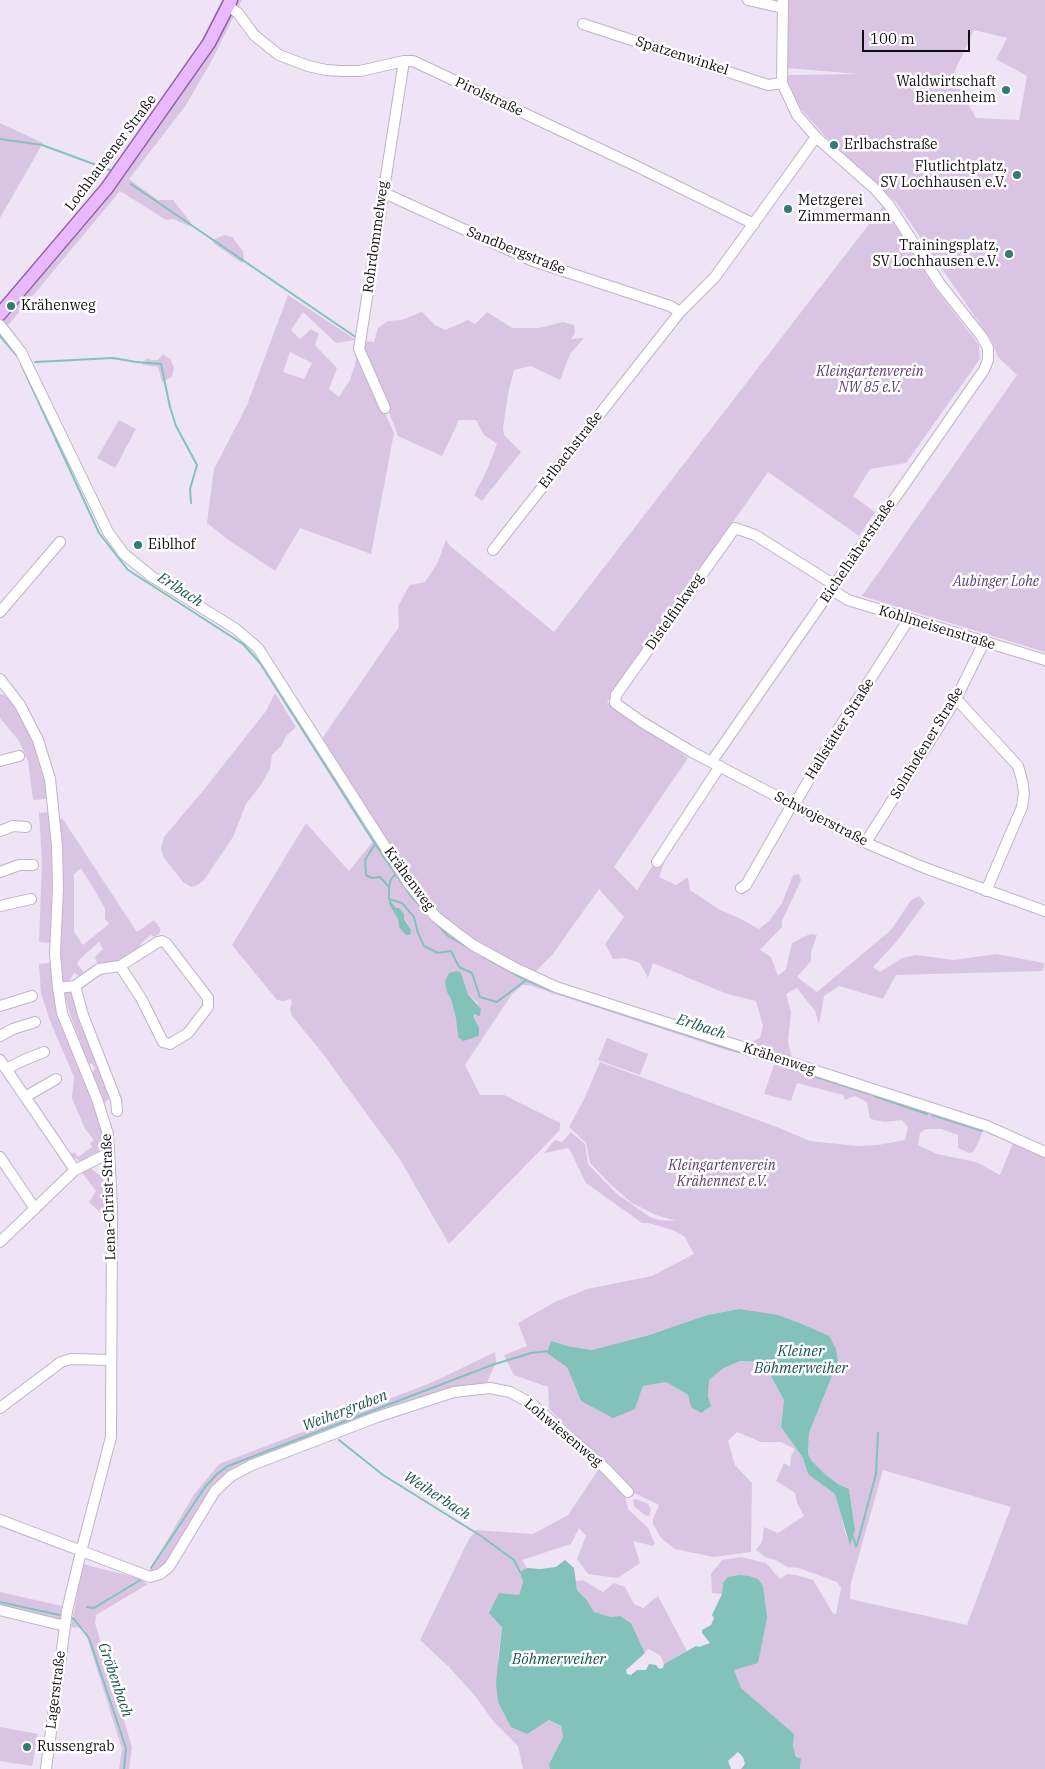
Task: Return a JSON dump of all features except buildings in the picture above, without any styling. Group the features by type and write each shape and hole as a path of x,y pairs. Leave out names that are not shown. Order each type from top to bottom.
{"main road":[{"name":"Lochhausener Straße","path":"0,314 107,188 209,43 230,3"}],"street":[{"path":"748,0 783,4 782,84 797,115 816,137"},
{"path":"230,3 254,35 267,46 279,55 308,66 326,70 360,71 404,60"},
{"name":"Spatzenwinkel","path":"583,24 768,85 782,84"},
{"name":"Rohrdommelweg","path":"385,408 358,349 404,60"},
{"name":"Pirolstraße","path":"404,60 413,61 754,224"},
{"name":"Erlbachstraße","path":"493,550 680,312 715,277 816,137"},
{"name":"Eichelhäherstraße","path":"657,862 716,763 832,587 984,370 988,360 988,348 982,337 940,284 889,205 880,194 816,137"},
{"name":"Sandbergstraße","path":"382,192 532,261 670,306 680,312"},
{"name":"Krähenweg","path":"0,325 21,352 108,532 124,554 151,576 236,629 258,648 409,884 436,916 454,932 513,967 556,987 987,1126 1045,1152"},
{"name":"Kohlmeisenstraße","path":"735,528 755,535 848,600 1045,660"},
{"name":"Distelfinkweg","path":"615,697 735,528"},
{"path":"0,612 60,542"},
{"name":"Hallstätter Straße","path":"741,888 746,885 834,736 909,619"},
{"name":"Solnhofener Straße","path":"866,842 955,701 984,642"},
{"name":"Lena-Christ-Straße","path":"0,680 20,706 38,740 50,779 57,846 58,888 55,954 62,1013 97,1099 108,1134 112,1209 111,1437 80,1552 66,1619"},
{"name":"Schwojerstraße","path":"615,697 616,703 628,713 692,752 866,842 925,868 1045,911"},
{"path":"955,701 960,703 1018,766 1022,780 1024,793 1022,806 986,891"},
{"path":"0,760 19,756"},
{"path":"0,831 13,826 26,826"},
{"path":"0,872 19,865 32,865"},
{"path":"0,906 31,898"},
{"path":"58,988 75,986 99,969 120,966 162,941 166,943 208,998 208,1007 188,1032 174,1043 166,1044 161,1039 141,998 120,966"},
{"path":"75,986 83,1015 116,1100 117,1111"},
{"path":"0,1006 32,996"},
{"path":"0,1036 13,1029 36,1022"},
{"path":"44,1052 24,1060 3,1065 75,1170"},
{"path":"25,1097 56,1079"},
{"path":"0,1242 75,1170 109,1153"},
{"path":"0,1156 35,1209"},
{"path":"0,1408 61,1362 71,1358 111,1360"},
{"name":"Lohwiesenweg","path":"0,1520 150,1577 160,1574 169,1567 215,1491 231,1476 252,1465 377,1417 454,1392 490,1388 510,1392 532,1404 606,1469 628,1492"},
{"path":"0,1610 66,1619"},
{"name":"Lagerstraße","path":"46,1769 66,1619"}],"green space":[{"path":"222,0 242,0 212,60 186,105 129,179 158,200 173,200 191,223 189,226 173,219 166,220 120,191 0,335 0,307 104,184 197,49"},
{"name":"Aubinger Lohe","path":"788,0 1045,0 1045,652 862,596 1017,375 998,357 991,340 896,202 823,134 802,110 787,80 789,75 859,74 786,68","holes":["974,30 1007,38 996,59 1027,76 1019,120 976,118 957,84 951,79"]},
{"path":"0,123 43,143 0,218"},
{"path":"883,206 935,288 979,345 980,359 906,463 870,469 853,496 875,512 859,536 768,472 607,702 688,758 614,867 637,890 653,865 664,863 659,877 676,885 688,877 690,890 720,910 759,929 769,921 782,903 793,875 799,874 801,880 782,921 782,927 760,950 771,957 778,976 786,969 792,943 810,934 817,935 811,952 811,961 797,977 817,992 891,930 911,900 919,896 925,903 897,941 873,967 880,972 902,958 916,955 954,960 996,954 1044,963 1043,971 896,975 883,999 839,986 824,996 819,1025 815,1011 797,988 786,994 791,1012 788,1043 793,1061 1010,1131 1016,1136 1045,1150 1045,1769 800,1769 801,1758 796,1757 793,1734 741,1688 733,1669 723,1583 722,1594 712,1593 711,1574 722,1560 741,1557 766,1563 780,1579 787,1574 813,1580 833,1613 836,1614 841,1588 837,1582 799,1568 787,1567 776,1560 765,1557 756,1550 762,1542 764,1527 778,1533 804,1516 797,1503 795,1493 776,1481 784,1463 790,1467 791,1456 795,1449 781,1442 761,1442 737,1432 728,1441 735,1465 752,1483 751,1552 714,1557 675,1549 661,1538 653,1524 653,1519 659,1505 630,1491 629,1485 549,1409 548,1387 514,1375 504,1355 527,1346 518,1323 555,1302 587,1289 652,1276 694,1254 685,1237 675,1231 649,1223 642,1223 586,1183 569,1148 544,1153 555,1140 562,1142 571,1132 585,1144 588,1164 617,1194 650,1217 659,1220 676,1221 656,1215 632,1203 610,1184 590,1163 586,1143 569,1127 600,1062 810,1141 857,1146 878,1145 905,1140 908,1127 902,1120 885,1122 870,1119 867,1102 855,1096 845,1100 843,1095 797,1083 791,1101 764,1094 775,1062 726,1050 528,985 523,985 512,994 465,1065 480,1095 504,1095 560,1123 560,1130 449,1244 399,1158 320,1050 292,1016 290,1009 292,1002 290,999 277,1000 232,945 306,823 349,871 375,839 448,933 527,980 534,974 455,930 422,897 321,740 399,627 398,606 410,585 425,582 438,562 446,539 449,545 554,632","holes":["599,889 624,917 605,944 613,959 625,958 640,963 648,978 653,963 727,994 756,1001 763,1026 760,1038 744,1045 556,984 534,973 553,954","392,903 408,924 399,927","461,973 468,994 478,1003 474,1018 479,1027 458,1037 451,999","926,1129 941,1129 958,1135 958,1148 969,1153 973,1152 983,1129 1014,1140 1000,1175 976,1162 937,1154 918,1145 920,1133","739,1309 838,1361 809,1433 808,1454 825,1474 838,1484 849,1489 855,1530 850,1545 845,1533 836,1494 808,1474 803,1458 781,1427 784,1400 763,1362 740,1361 724,1368 709,1380 708,1396 711,1406 691,1407 688,1395 666,1382 643,1386 635,1409 581,1401 567,1367 551,1342 592,1350 649,1335 707,1315","883,1470 1011,1507 967,1625 850,1599 851,1583"]},
{"path":"224,235 232,237 243,251 244,260 242,263 213,243 215,239"},
{"path":"288,295 356,340 336,343 303,312 291,330 300,339 311,329 319,334 315,345 337,368 329,389 339,397 350,380 358,354 394,433 371,554 300,528 275,571 227,539 207,523 214,469 247,405","holes":["290,352 312,363 304,379 283,372"]},
{"path":"422,312 435,325 445,330 468,320 475,324 487,312 512,328 539,328 563,322 574,325 575,333 571,339 584,338 570,354 560,380 531,366 514,370 503,428 504,435 521,452 482,501 474,495 497,444 484,435 476,420 459,420 442,456 398,436 386,404 363,356 362,341 374,342 378,328 388,321 401,320"},
{"path":"163,354 171,360 174,368 172,377 162,382 158,367 143,365 143,362 148,358 158,360"},
{"path":"119,420 136,429 115,468 97,458"},
{"path":"275,693 296,727 287,735 281,746 272,755 270,769 246,804 233,837 204,880 198,885 191,887 183,882 164,858 161,849 164,837 266,711"},
{"path":"0,694 10,700 24,723 44,775 47,799 33,800 28,761 19,741 0,718"},
{"path":"49,812 52,866 51,943 39,942 42,863 39,813"},
{"path":"62,818 137,932 154,920 160,928 160,933 154,937 151,935 141,943 140,949 121,962 115,961 98,966 95,957 103,949 99,942 77,964 84,972 93,966 95,967 81,977 74,973 68,983 61,981 59,821","holes":["81,868 105,908 105,919 109,924 83,945 74,932 74,874"]},
{"path":"50,963 59,1014 96,1109 105,1144 104,1149 87,1157 88,1160 85,1161 80,1161 70,1155 75,1152 78,1157 92,1147 90,1143 94,1140 85,1129 72,1098 74,1077 50,1021 41,993 39,964"},
{"path":"71,990 79,1021 110,1097 104,1104 92,1075 95,1068 92,1064 88,1063 70,1014 64,992"},
{"path":"607,1038 648,1054 640,1075 598,1060"},
{"path":"90,1168 101,1176 105,1182 105,1217 89,1202 96,1191 82,1173"},
{"path":"495,1352 496,1362 486,1385 455,1389 224,1479 168,1564 152,1575 148,1573 193,1496 219,1464 433,1382"},
{"path":"600,1467 624,1491 628,1509 648,1528 655,1544 653,1546 633,1541 640,1563 618,1578 588,1574 577,1559 586,1536 579,1528 571,1544 522,1560 527,1568 521,1572 523,1582 519,1595 502,1627 498,1657 549,1720 561,1726 563,1737 549,1764 550,1769 523,1769 518,1746 493,1721 476,1697 449,1667 420,1640 469,1539 476,1530 533,1534 568,1515"},
{"path":"636,1499 648,1504 651,1509 649,1516 646,1516 634,1506 633,1500"},
{"path":"83,1564 138,1578 148,1584 96,1615 95,1623 132,1747 129,1769 119,1769 122,1749 84,1628 71,1627"},
{"path":"583,1580 603,1592 614,1583 625,1587 634,1604 643,1608 658,1596 687,1651 664,1664 660,1655 648,1649 645,1653 631,1623 620,1616 611,1617 594,1612 587,1600 577,1590 576,1581"},
{"path":"0,1592 62,1606 60,1622 0,1607"},
{"path":"0,1727 38,1734 32,1766 0,1761"}],"water":[{"path":"389,899 404,914 404,919 411,930 410,935 406,935 399,927 398,919 389,904"},
{"path":"457,971 461,973 468,994 481,1009 480,1016 474,1014 479,1027 479,1036 463,1041 458,1037 456,1019 445,981 449,973"},
{"name":"Kleiner Böhmerweiher","path":"739,1309 778,1315 802,1324 829,1336 836,1349 838,1361 809,1433 808,1454 825,1474 838,1484 849,1489 855,1530 850,1546 835,1494 808,1474 803,1458 781,1427 784,1400 763,1362 740,1361 724,1368 709,1380 708,1396 711,1406 701,1413 691,1407 688,1395 666,1382 643,1386 635,1409 613,1418 581,1401 567,1367 547,1353 551,1341 592,1350 649,1335 707,1315"},
{"name":"Böhmerweiher","path":"565,1560 574,1568 577,1590 587,1600 594,1612 611,1617 620,1616 631,1623 645,1653 626,1670 627,1674 631,1675 637,1670 646,1670 649,1664 656,1665 659,1669 663,1668 664,1664 696,1646 699,1647 710,1643 702,1633 702,1630 711,1625 714,1618 712,1615 722,1594 723,1583 728,1577 739,1575 758,1579 763,1586 767,1617 758,1663 734,1670 741,1688 794,1734 793,1745 796,1757 801,1758 800,1769 741,1769 745,1764 743,1757 738,1752 728,1761 731,1769 550,1769 549,1764 563,1737 561,1726 549,1720 527,1734 511,1727 498,1702 496,1683 502,1627 489,1613 499,1593 519,1595 523,1582 520,1572 527,1568 556,1567"}],"waterway":[{"path":"0,139 42,145 110,170"},
{"path":"131,184 357,338"},
{"name":"Erlbach","path":"0,336 18,357"},
{"path":"35,362 113,358 161,364 176,426 197,465 190,489 191,503"},
{"name":"Erlbach","path":"21,364 99,533 128,570 243,644 260,663 375,844 365,860 366,875 372,878 380,877 389,887 389,899 402,903 414,917 424,946 438,953 451,951 459,967 472,973 480,997 497,1002 526,980 552,991 869,1094"},
{"name":"Erlbach","path":"375,844 410,895 422,908"},
{"name":"Erlbach","path":"389,887 391,879 396,874"},
{"name":"Erlbach","path":"436,923 448,936 469,948"},
{"name":"Erlbach","path":"484,957 526,980"},
{"name":"Erlbach","path":"874,1096 927,1114"},
{"name":"Erlbach","path":"932,1115 982,1131"},
{"name":"Erlbach","path":"988,1132 995,1135"},
{"name":"Weihergraben","path":"151,1568 205,1487 217,1474 228,1466 492,1365 531,1353 549,1351"},
{"path":"857,1545 876,1474 878,1433"},
{"name":"Weiherbach","path":"339,1440 383,1475 481,1536 514,1560 520,1572"},
{"path":"853,1536 856,1547"},
{"name":"Weihergraben","path":"87,1607 94,1608 142,1579"},
{"name":"Gröbenbach","path":"0,1602 64,1616"},
{"name":"Gröbenbach","path":"71,1618 74,1619 89,1638 126,1748 124,1769"}],"place":[{"name":"Waldwirtschaft Bienenheim","path":"1006,90"},
{"name":"Erlbachstraße","path":"834,145"},
{"name":"Flutlichtplatz, SV Lochhausen e.V.","path":"1017,175"},
{"name":"Metzgerei Zimmermann","path":"788,209"},
{"name":"Trainingsplatz, SV Lochhausen e.V.","path":"1009,254"},
{"name":"Krähenweg","path":"11,306"},
{"name":"Eiblhof","path":"138,545"},
{"name":"Russengrab","path":"27,1747"}],"park label":[{"name":"Kleingartenverein NW 85 e.V.","path":"870,380"},
{"name":"Kleingartenverein Krähennest e.V.","path":"722,1174"}]}
